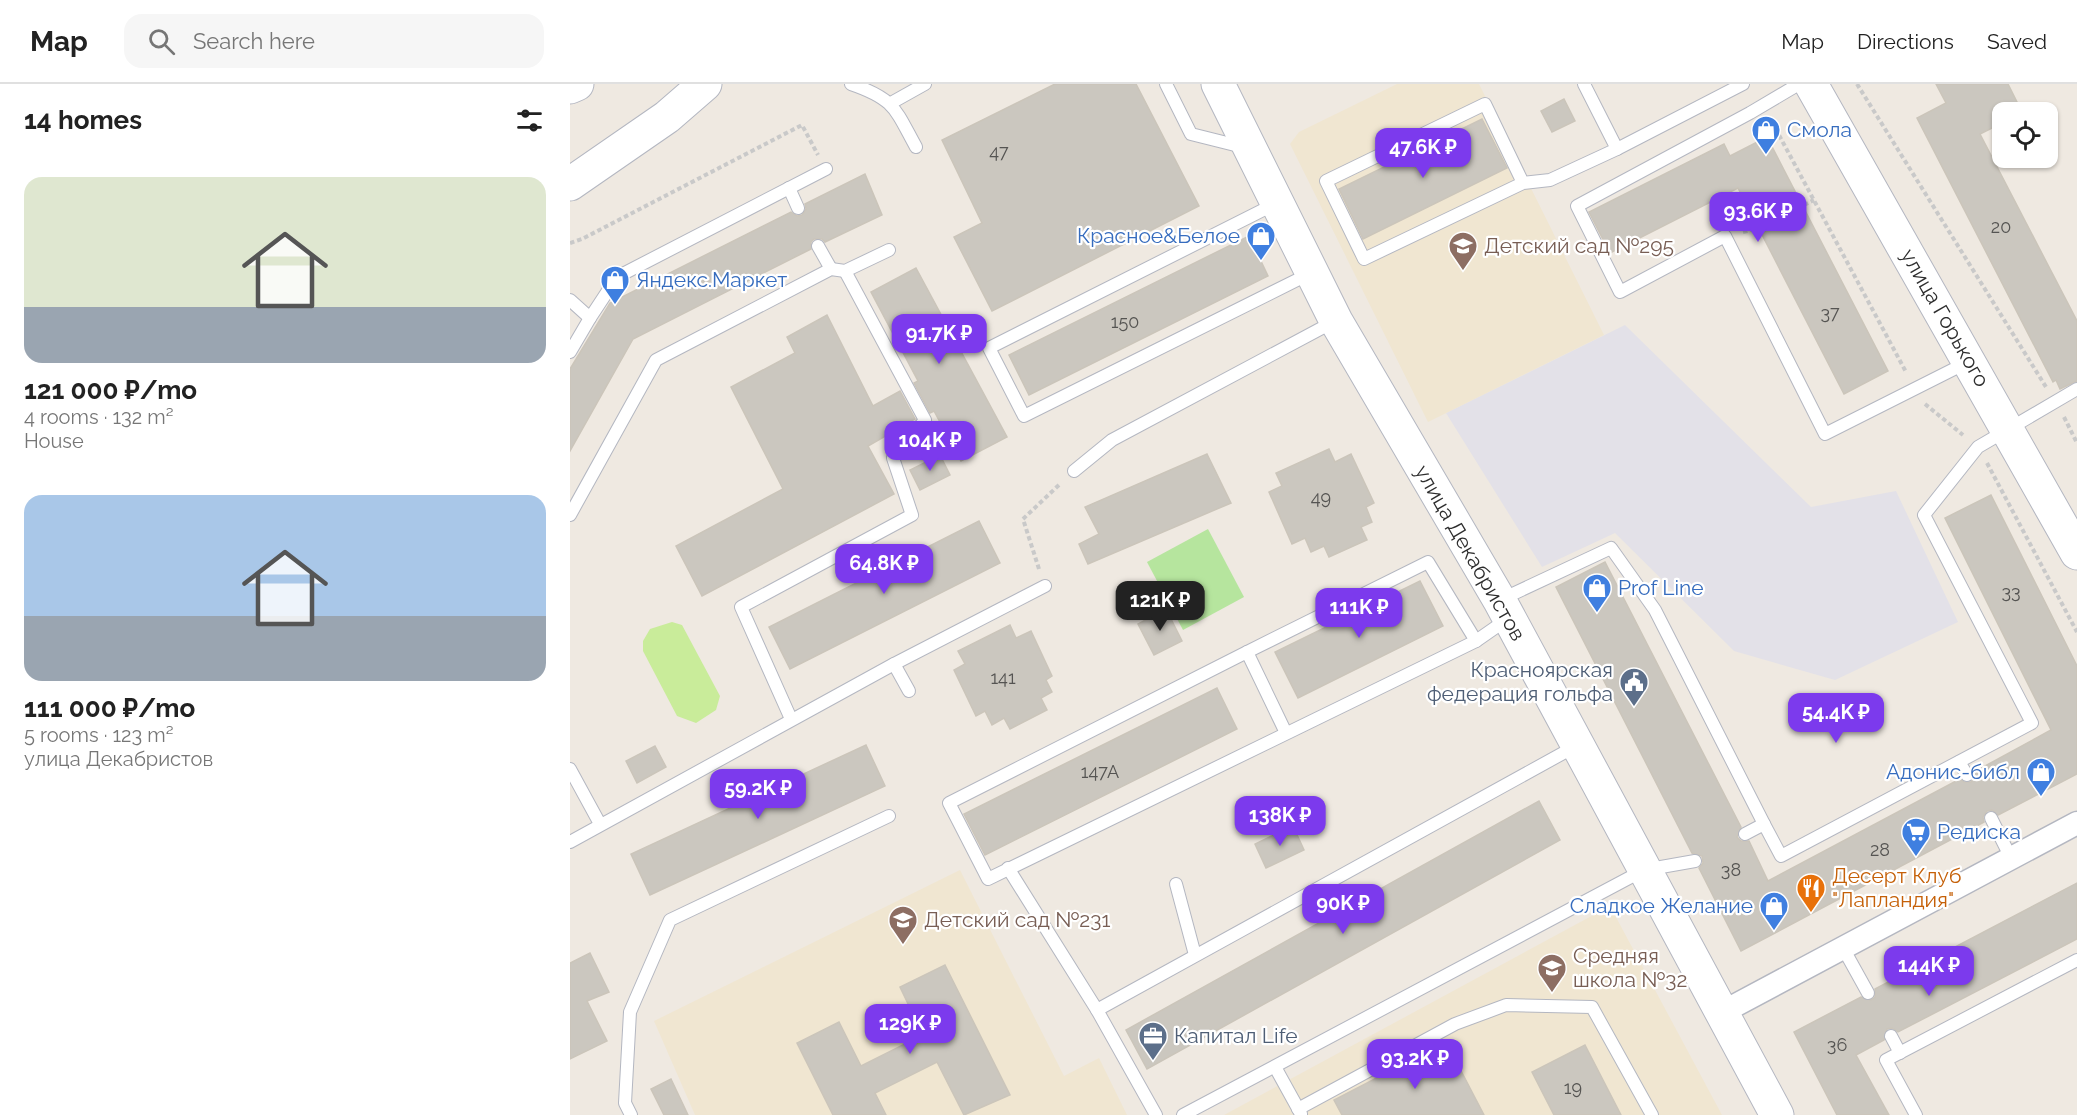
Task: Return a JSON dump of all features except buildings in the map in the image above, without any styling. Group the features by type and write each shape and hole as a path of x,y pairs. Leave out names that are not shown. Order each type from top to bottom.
{"street":[{"path":"570,87 577,84"},
{"path":"570,184 667,117 705,84"},
{"name":"улица Декабристов","path":"1218,84 1336,321 1504,610 1777,1115"},
{"name":"улица Горького","path":"1811,84 2077,553"},
{"path":"1721,1013 2077,823"}],"lane":[{"path":"851,84 877,88 891,103 916,147"},
{"path":"891,103 925,84"},
{"path":"1166,84 1191,134 1249,148"},
{"path":"1584,84 1617,149"},
{"path":"1523,183 1485,104 1326,181 1364,259 1523,183 1550,180 1617,149 1743,84"},
{"path":"1799,84 1750,113 1577,206 1620,292 1725,236 1825,434 1970,361"},
{"path":"570,352 617,277 826,169"},
{"path":"789,188 798,208"},
{"path":"1276,203 989,348 1024,416 1311,273"},
{"path":"818,246 831,270"},
{"path":"570,515 656,360 831,270 845,271 889,250"},
{"path":"791,719 741,607 912,514 893,458 926,420 845,271"},
{"path":"570,300 590,318"},
{"path":"1074,471 1112,440 1336,321"},
{"path":"1476,641 1428,562 949,803 988,879 1476,641 1504,610 1611,548 1655,610 1781,856 2032,723 1924,515 1978,447 2077,389"},
{"path":"570,842 791,719 1045,586"},
{"path":"1247,652 1286,733"},
{"path":"894,664 909,691"},
{"path":"1096,1010 1577,746"},
{"path":"1959,762 1967,775"},
{"path":"570,769 600,824"},
{"path":"631,1115 625,1103 630,1012 670,920 889,816"},
{"path":"1991,818 2011,858"},
{"path":"1745,834 1764,824"},
{"path":"1183,1115 1644,870 1695,861"},
{"path":"1008,868 1096,1010 1156,1115"},
{"path":"1176,884 1195,955"},
{"path":"1843,948 1868,993"},
{"path":"1916,1115 1886,1060 2077,960"},
{"path":"1275,1067 1300,1112 1455,1024 1506,1005 1593,1007 1652,1115"},
{"path":"1891,1036 1900,1053"}],"path":[{"path":"1857,84 2055,401 2077,443"},
{"path":"1762,104 1922,402 1978,447 2077,632"},
{"path":"570,243 582,239 802,125 826,169"},
{"path":"1804,205 1814,200"},
{"path":"1045,586 1023,519 1074,471"}],"shaded area":[{"name":"Детский сад №295","path":"1397,84 1479,84 1604,335 1428,422 1290,144 1299,132"},
{"path":"1625,325 1811,507 1896,491 1958,622 1835,680 1734,651 1615,533 1542,567 1446,413"},
{"name":"Детский сад №231","path":"960,870 1064,1076 1099,1058 1127,1115 695,1115 654,1021"},
{"name":"Средняя школа №32","path":"1610,906 1722,1115 1224,1115 1285,1082"}],"green space":[{"path":"1208,529 1244,597 1183,630 1147,562"},
{"path":"672,622 682,625 720,696 716,710 696,723 677,716 643,651 643,641 650,629"}],"place":[{"name":"Смола","path":"1766,156"},
{"name":"Красное&Белое","path":"1261,262"},
{"name":"Детский сад №295","path":"1463,272"},
{"name":"Яндекс.Маркет","path":"615,306"},
{"name":"Prof Line","path":"1597,614"},
{"name":"Красноярская федерация гольфа","path":"1634,708"},
{"name":"Адонис-библ","path":"2041,798"},
{"name":"Редиска","path":"1916,858"},
{"name":"Десерт Клуб \"Лапландия\"","path":"1811,914"},
{"name":"Сладкое Желание","path":"1774,932"},
{"name":"Детский сад №231","path":"903,946"},
{"name":"Средняя школа №32","path":"1552,994"},
{"name":"Капитал Life","path":"1153,1062"}]}
